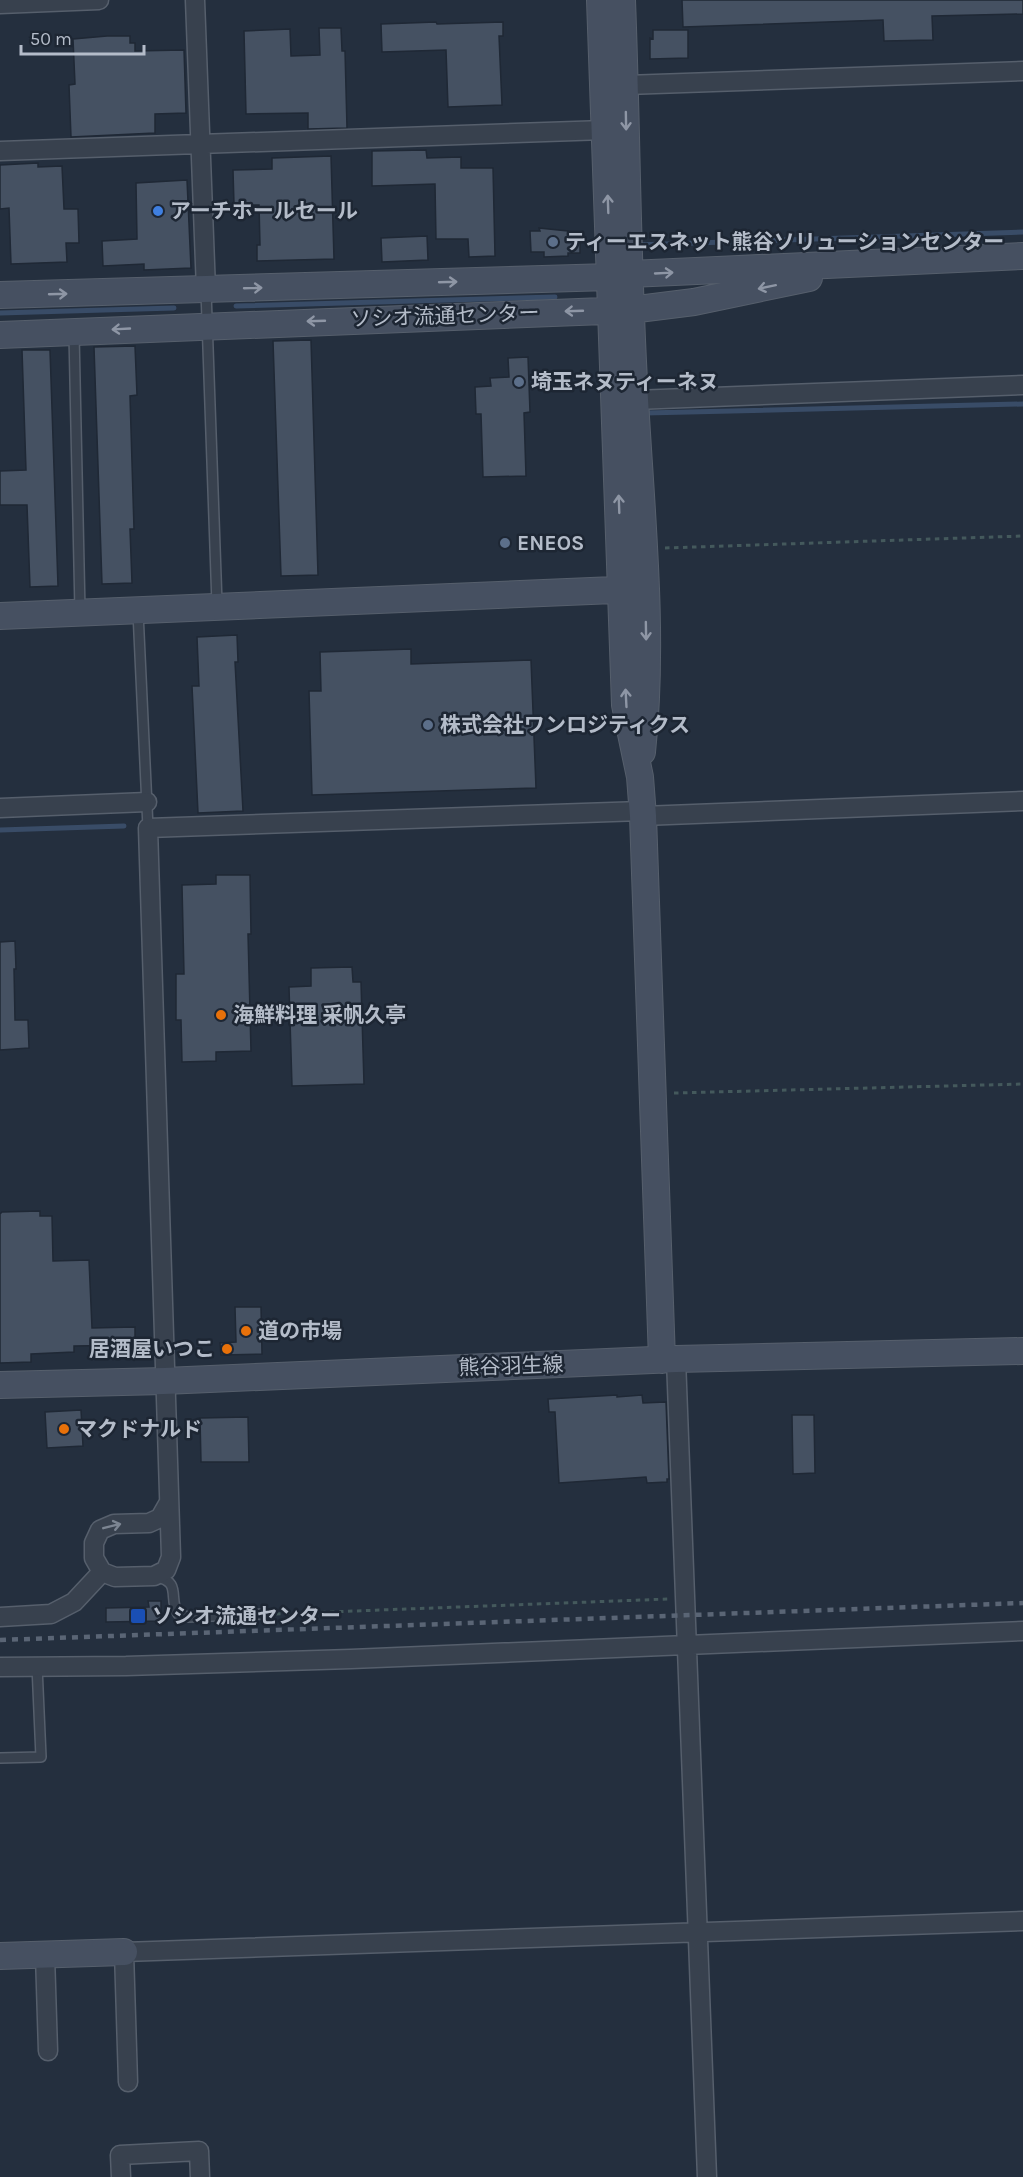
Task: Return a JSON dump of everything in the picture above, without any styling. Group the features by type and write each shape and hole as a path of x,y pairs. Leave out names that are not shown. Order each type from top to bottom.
{"street":[{"path":"0,4 99,0"},
{"path":"195,0 206,290"},
{"path":"600,0 605,130 620,276"},
{"path":"622,0 626,86 620,310 634,589 625,705 640,777 643,813 652,1094 685,1599 707,2177"},
{"path":"626,86 1023,71"},
{"path":"0,150 605,130"},
{"path":"0,296 620,276 1023,256"},
{"name":"ソシオ流通センター","path":"0,335 620,310 694,302 885,262"},
{"path":"620,310 635,400 643,549 634,589"},
{"path":"635,400 1023,385"},
{"path":"0,616 634,589"},
{"path":"168,1504 160,1518 149,1523 114,1524 100,1530 94,1543 94,1558 102,1572 115,1577 154,1576 166,1570 171,1557 148,828 1023,801"},
{"path":"0,808 147,802"},
{"name":"熊谷羽生線","path":"0,1384 164,1381 669,1359 1023,1351"},
{"path":"0,1617 51,1614 75,1602 102,1572"},
{"path":"0,1666 351,1659 1023,1631"},
{"path":"0,1956 1023,1921"},
{"path":"124,1953 128,2082"},
{"path":"45,1955 48,2051"},
{"path":"121,2177 120,2155 199,2151 200,2177"}],"lane":[{"path":"206,290 217,606"},
{"path":"74,331 80,612"},
{"path":"138,610 148,828"},
{"path":"154,1576 164,1578 170,1583 174,1590 175,1609 178,1614 188,1617 265,1614"},
{"path":"0,1758 41,1757 37,1666"}],"path":[{"path":"643,549 1023,536"},
{"path":"652,1094 1023,1084"},
{"path":"265,1614 685,1599"}],"building":[{"path":"682,0 1023,0 1023,14 932,16 933,40 884,41 883,20 683,27"},
{"path":"436,22 437,24 503,22 503,36 499,36 502,105 448,107 446,50 382,52 381,24"},
{"path":"319,28 341,28 342,51 345,51 347,128 308,129 308,113 246,114 244,31 290,29 291,56 320,55"},
{"path":"653,30 688,30 688,58 650,59 650,38 653,39"},
{"path":"130,36 130,43 135,43 135,51 184,50 186,113 155,114 155,133 71,137 69,85 75,84 73,39"},
{"path":"426,150 427,158 461,157 461,168 493,168 495,256 469,257 468,239 436,239 435,184 372,186 372,151"},
{"path":"331,156 334,259 257,261 257,245 260,245 259,205 234,205 233,170 272,169 272,158"},
{"path":"38,163 38,167 62,166 64,209 78,209 79,243 66,243 67,262 11,264 9,208 0,209 0,165"},
{"path":"187,180 191,268 144,270 144,264 103,266 102,241 137,239 136,183"},
{"name":"ティーエスネット熊谷ソリューションセンター","path":"539,228 580,233 580,253 544,257 544,252 531,252 530,231 540,231"},
{"path":"427,236 428,260 382,262 381,238"},
{"path":"311,340 318,575 281,576 273,341"},
{"path":"135,346 137,395 130,396 134,529 130,529 132,583 102,584 94,347"},
{"path":"22,350 50,350 58,586 30,587 27,505 0,505 0,471 26,470"},
{"path":"528,357 530,412 524,413 526,476 483,477 481,414 476,414 475,387 491,386 490,378 509,377 508,358"},
{"path":"237,635 238,662 235,662 243,811 198,813 192,686 199,686 197,637"},
{"path":"411,649 411,664 531,660 536,788 312,795 309,691 321,691 320,652"},
{"path":"216,875 250,875 251,934 248,934 251,1051 216,1052 216,1061 182,1062 181,1020 176,1020 176,974 184,974 182,885 216,884"},
{"path":"15,941 15,1020 28,1020 29,1048 0,1050 0,942"},
{"path":"352,967 353,982 361,982 364,1084 292,1086 289,987 311,986 311,968"},
{"path":"40,1211 40,1216 52,1216 53,1261 89,1260 92,1328 135,1327 135,1345 74,1346 74,1352 31,1354 31,1362 0,1363 0,1214 2,1212"},
{"path":"235,1307 261,1307 262,1354 221,1355 220,1343 236,1342"},
{"path":"617,1395 617,1397 642,1395 643,1403 666,1402 669,1479 667,1482 647,1483 646,1477 559,1483 555,1412 549,1412 548,1399"},
{"name":"マクドナルド","path":"81,1410 83,1446 47,1448 45,1412"},
{"path":"792,1415 814,1415 815,1473 793,1474"},
{"path":"248,1417 249,1462 201,1462 200,1418"},
{"path":"148,1601 161,1601 161,1621 106,1622 106,1608 149,1607"}],"waterway":[{"path":"635,245 1023,232"},
{"path":"236,306 555,297"},
{"path":"0,313 174,308"},
{"path":"645,413 1023,404"},
{"path":"0,830 124,826"}],"railway":[{"path":"0,1640 1023,1603"}],"place":[{"name":"アーチホールセール","path":"158,211"},
{"name":"ティーエスネット熊谷ソリューションセンター","path":"553,242"},
{"name":"埼玉ネヌティーネヌ","path":"519,382"},
{"name":"ENEOS","path":"505,543"},
{"name":"株式会社ワンロジティクス","path":"428,725"},
{"name":"海鮮料理 采帆久亭","path":"221,1015"},
{"name":"道の市場","path":"246,1331"},
{"name":"居酒屋いつこ","path":"227,1349"},
{"name":"マクドナルド","path":"64,1429"},
{"name":"ソシオ流通センター","path":"138,1616"}]}
